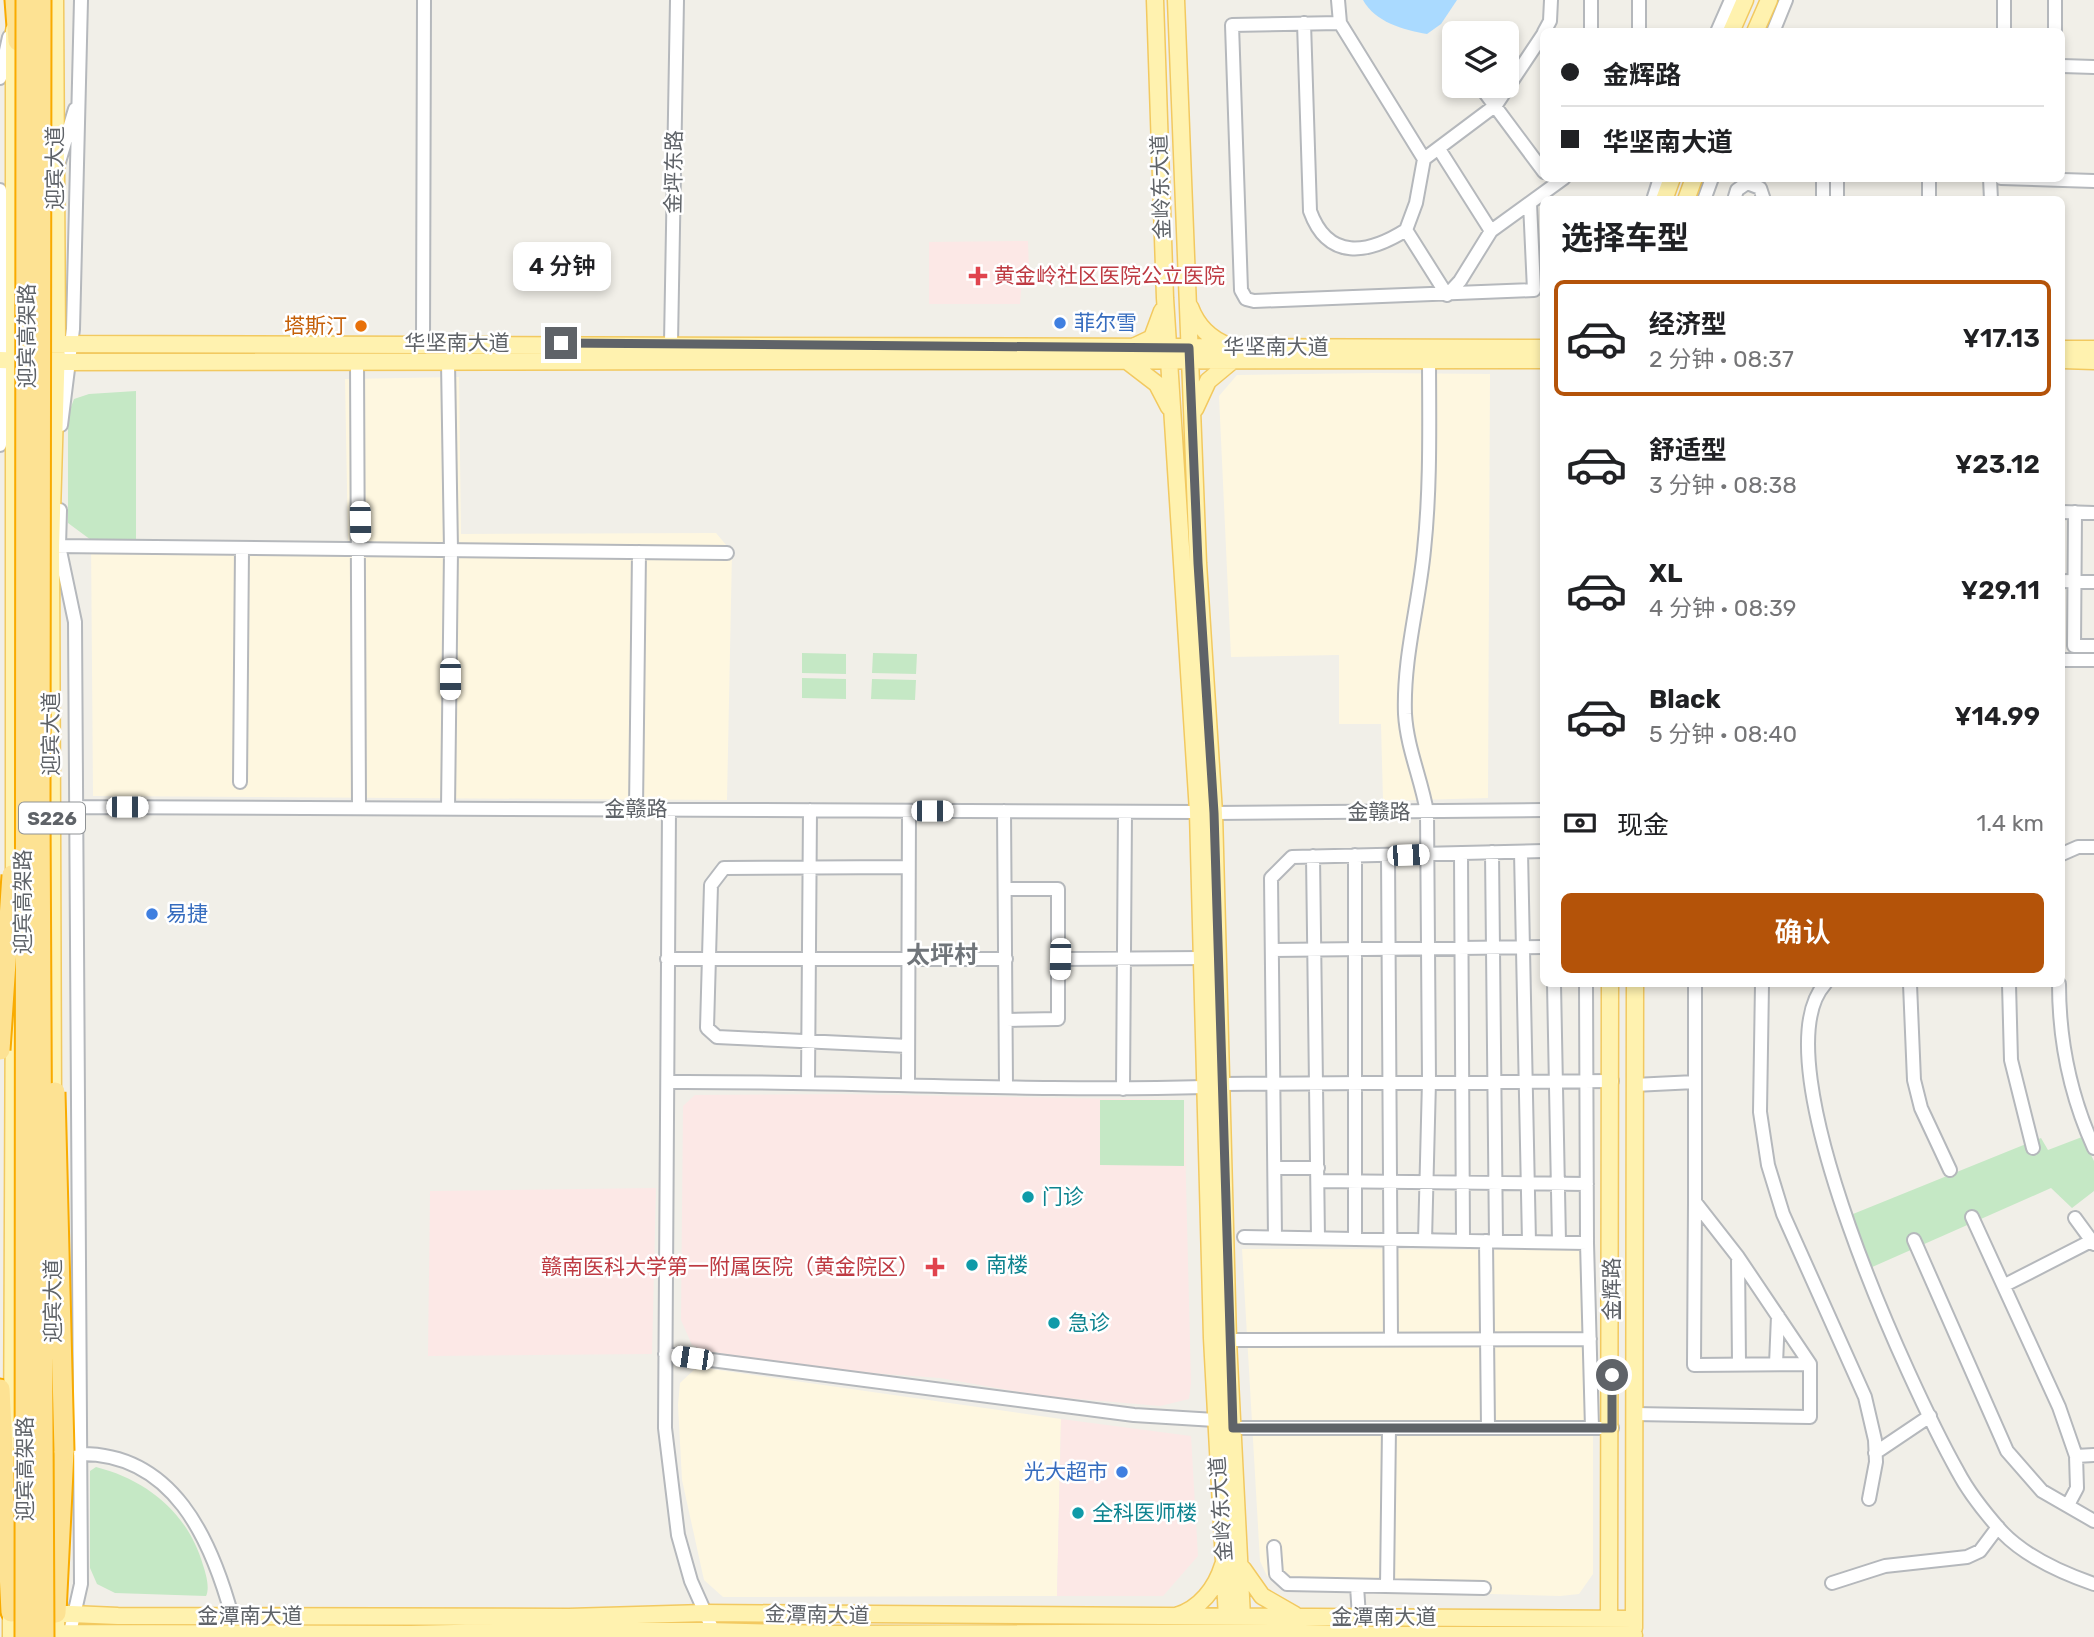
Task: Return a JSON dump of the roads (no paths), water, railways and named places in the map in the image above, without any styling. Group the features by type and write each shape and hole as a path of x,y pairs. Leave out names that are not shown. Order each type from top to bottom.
{"highway":[{"name":"迎宾高架路","path":"41,0 40,810 59,1636"},
{"name":"迎宾高架路","path":"9,1626 25,622 26,165 18,3"},
{"path":"0,1050 18,811 25,622"},
{"path":"40,810 72,1453 65,1614"},
{"path":"0,1389 9,1626"}],"main road":[{"name":"迎宾大道","path":"54,0 55,176 64,344 55,546 65,1614 59,1636"},
{"name":"金岭东大道","path":"1155,0 1165,298 1174,418 1191,564 1223,1084 1228,1340 1233,1428 1225,1559 1235,1629"},
{"name":"金岭东大道","path":"1176,0 1193,419 1191,564"},
{"path":"1733,28 1745,0"},
{"path":"1757,28 1769,0"},
{"name":"迎宾大道","path":"9,1626 5,352 18,3"},
{"path":"1165,298 1161,318 1152,338 1127,355 1157,384 1174,418"},
{"path":"1187,298 1193,314 1206,332 1232,354 1204,388 1193,419"},
{"name":"华坚南大道","path":"5,352 64,344 423,343 671,344 1127,355"},
{"name":"华坚南大道","path":"5,352 63,362 448,362 1429,353 1540,348"},
{"path":"2065,349 2094,349"},
{"name":"华坚南大道","path":"1429,353 1540,360"},
{"path":"2065,360 2094,361"},
{"name":"金岭东大道","path":"1206,813 1205,1087 1215,1420 1241,1564 1235,1629"},
{"name":"金辉路","path":"1609,1630 1612,1428 1610,987"},
{"name":"金辉路","path":"1634,1631 1635,987"},
{"path":"1164,1630 1202,1600 1214,1586 1225,1559"},
{"path":"1241,1564 1250,1582 1269,1602 1304,1617"},
{"name":"金潭南大道","path":"9,1626 65,1614 231,1628 411,1635 633,1633 824,1636 1235,1629 1283,1635 1373,1636 1609,1630"},
{"name":"金潭南大道","path":"9,1626 59,1636 231,1628 705,1614 1164,1630"},
{"name":"金潭南大道","path":"1235,1629 1304,1617 1359,1617 1634,1631"}],"street":[{"path":"64,344 80,92 82,0"},
{"path":"423,343 424,0"},
{"name":"金坪东路","path":"671,344 677,0"},
{"path":"1304,23 1310,211 1315,226 1334,243 1357,250 1390,240 1406,230 1416,204 1424,159 1340,23 1338,0"},
{"path":"1546,28 1550,21 1551,0"},
{"path":"1591,0 1591,28"},
{"path":"1639,0 1639,28"},
{"path":"1719,28 1731,0"},
{"path":"1775,28 1786,0"},
{"path":"2004,0 2004,28"},
{"path":"2055,0 2055,28"},
{"path":"0,78 18,3"},
{"path":"1340,23 1232,25 1241,290 1246,299 1254,301 1447,295 1534,290 1530,203"},
{"path":"1424,159 1496,105 1540,38"},
{"path":"2065,66 2094,66"},
{"path":"55,176 80,92"},
{"path":"1490,98 1540,166"},
{"path":"1438,149 1491,230"},
{"path":"2065,180 2094,181"},
{"path":"1447,295 1460,281 1491,230 1530,203 1554,182"},
{"path":"1736,196 1740,187 1752,182"},
{"path":"0,190 5,352 0,445"},
{"path":"1406,230 1447,295"},
{"path":"1425,1240 1429,1081 1427,812 1423,788 1408,746 1405,711 1409,642 1425,547 1429,353"},
{"path":"357,362 360,549 359,808"},
{"path":"448,362 451,550 448,809"},
{"path":"2065,512 2094,513"},
{"path":"2075,512 2068,581 2074,646 2094,646"},
{"path":"231,1628 208,1545 191,1514 166,1485 105,1454 72,1453 79,1041 75,622 55,546 727,553"},
{"path":"240,782 242,548"},
{"path":"636,809 639,552"},
{"path":"2068,581 2094,582"},
{"path":"2065,660 2094,660"},
{"name":"金赣路","path":"75,807 1206,813 1540,810"},
{"path":"669,810 665,1428 678,1535 691,1581 715,1634"},
{"path":"808,1082 810,810"},
{"path":"908,1084 909,811"},
{"path":"1004,811 1007,890 1006,1086"},
{"path":"1123,1089 1125,812"},
{"path":"2065,853 2078,847 2094,847"},
{"path":"1275,1237 1271,878 1292,857 1540,851"},
{"path":"1488,1428 1486,1339 1496,1183 1492,852"},
{"path":"1521,852 1529,1242"},
{"path":"1461,853 1463,1240"},
{"path":"1355,855 1356,1238"},
{"path":"1388,855 1388,1239 1391,1339"},
{"path":"1313,856 1318,1238"},
{"path":"908,867 724,868 711,885 707,1028 717,1037 908,1046"},
{"path":"1006,1020 1058,1019 1060,959 1058,889 1007,890"},
{"path":"1272,950 1540,947"},
{"path":"1060,959 1204,958"},
{"path":"667,959 1006,959"},
{"path":"1554,987 1559,1242"},
{"path":"1586,987 1587,1243 1592,1428"},
{"path":"1695,987 1694,1365 1810,1364"},
{"path":"1762,987 1760,1112 1768,1165 1783,1214 1865,1397 1875,1453 1869,1499"},
{"path":"1823,987 1814,1001 1807,1032 1819,1124 1866,1274 1930,1416 1959,1474 1998,1527 2023,1548 2070,1575 2094,1584"},
{"path":"1910,987 1914,1080 1921,1108 1950,1170"},
{"path":"2009,987 2011,1060 2033,1148"},
{"path":"2059,987 2065,1061 2072,1092 2094,1148"},
{"path":"1223,1084 1556,1079 1612,1081"},
{"path":"668,1082 808,1082 1123,1089 1205,1087"},
{"path":"1634,1085 1695,1082"},
{"path":"1275,1168 1356,1182 1587,1184"},
{"path":"1634,1414 1810,1417 1810,1364 1738,1257 1695,1202"},
{"path":"1972,1217 2005,1285 2076,1456 2077,1488 2068,1505"},
{"path":"2005,1285 2093,1242 2076,1218"},
{"path":"1244,1237 1587,1243"},
{"path":"1914,1240 2007,1451 2042,1491 2094,1521"},
{"path":"1738,1257 1738,1364"},
{"path":"1776,1364 1778,1316"},
{"path":"1228,1340 1590,1339"},
{"path":"665,1354 1133,1415 1215,1420"},
{"path":"1875,1453 1930,1416"},
{"path":"1233,1428 1612,1428"},
{"path":"1387,1586 1389,1428"},
{"path":"2076,1456 2094,1455"},
{"path":"1832,1583 1885,1566 1967,1557 1980,1551 1998,1527"},
{"path":"1274,1547 1276,1574 1287,1584 1484,1588"},
{"path":"1357,1586 1359,1617"}],"water":[{"path":"1363,0 1457,0 1441,24 1427,34 1399,27 1368,8"}],"place":[{"name":"黄金岭社区医院公立医院","path":"978,276"},
{"name":"菲尔雪","path":"1060,323"},
{"name":"塔斯汀","path":"361,326"},
{"name":"易捷","path":"152,914"},
{"name":"门诊","path":"1028,1197"},
{"name":"南楼","path":"972,1265"},
{"name":"赣南医科大学第一附属医院（黄金院区）","path":"935,1267"},
{"name":"急诊","path":"1054,1323"},
{"name":"光大超市","path":"1122,1472"},
{"name":"全科医师楼","path":"1078,1513"}],"district":[{"name":"太坪村","path":"942,955"}]}
